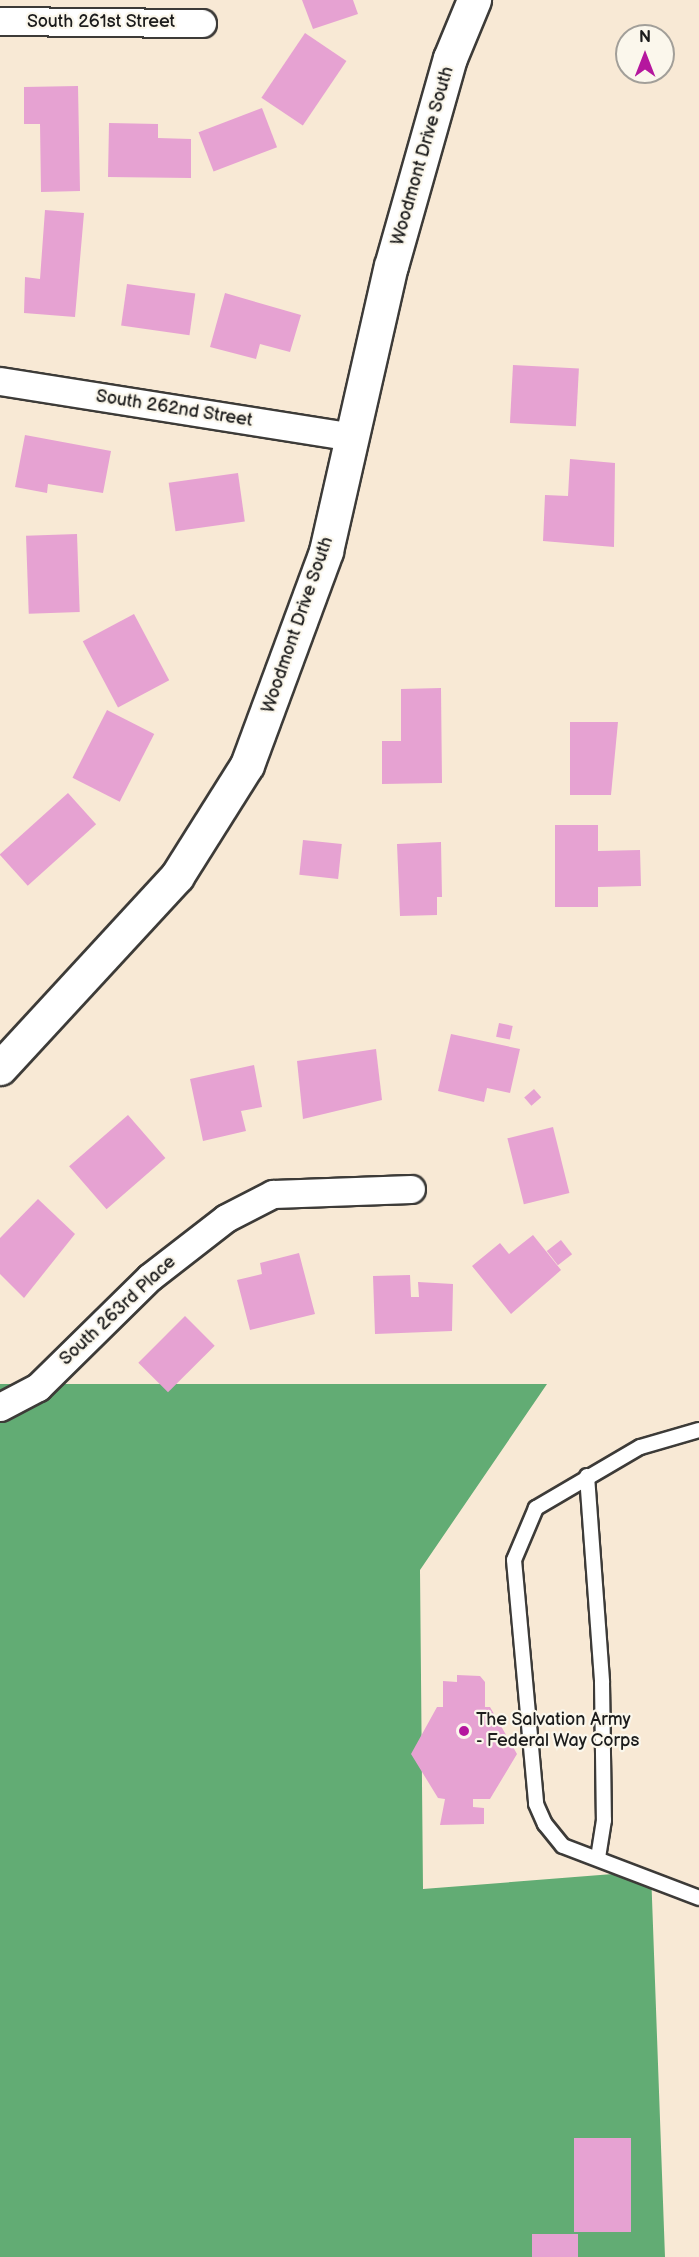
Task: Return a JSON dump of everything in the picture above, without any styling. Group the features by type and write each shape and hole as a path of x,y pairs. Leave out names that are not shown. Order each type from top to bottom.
{"main road":[{"name":"Woodmont Drive South","path":"0,1068 142,919 211,828 243,773 286,670 326,551 349,436 447,69 474,0"}],"street":[{"name":"South 261st Street","path":"0,21 202,23"},
{"name":"South 262nd Street","path":"0,381 349,436"},
{"name":"South 263rd Place","path":"0,1407 38,1387 150,1277 226,1218 273,1194 411,1189"}],"lane":[{"path":"699,1430 640,1447 536,1508 514,1560 536,1804 563,1845 699,1898"},
{"path":"587,1476 602,1682 604,1820 598,1859"}],"green space":[{"path":"0,1384 547,1384 420,1570 423,1889 651,1871 665,2257 0,2257"}],"building":[{"path":"302,0 353,0 358,14 313,29"},
{"path":"305,33 346,61 303,126 261,98"},
{"path":"78,86 80,191 41,192 40,124 24,124 24,87"},
{"path":"262,108 277,147 214,172 199,132"},
{"path":"109,123 158,124 158,138 191,139 191,178 108,177"},
{"path":"45,210 84,213 75,317 24,313 25,277 40,279"},
{"path":"127,284 195,294 189,335 121,326"},
{"path":"225,293 301,315 290,352 260,344 256,359 210,347"},
{"path":"513,365 579,368 576,426 510,423"},
{"path":"25,435 111,451 103,493 48,484 47,493 15,487"},
{"path":"570,459 615,463 614,547 543,541 545,495 568,496"},
{"path":"238,473 245,522 176,531 169,483"},
{"path":"77,534 80,612 29,614 26,536"},
{"path":"134,614 169,680 118,707 83,641"},
{"path":"441,688 442,783 382,784 382,741 401,741 401,689"},
{"path":"107,710 154,734 120,802 72,778"},
{"path":"570,722 618,722 611,795 570,795"},
{"path":"68,793 96,824 28,886 0,854"},
{"path":"555,825 598,825 598,851 640,850 641,886 598,887 598,907 555,907"},
{"path":"303,840 342,844 338,879 299,875"},
{"path":"441,842 442,897 437,897 437,915 400,916 397,844"},
{"path":"499,1023 513,1026 510,1040 496,1037"},
{"path":"451,1034 520,1049 510,1093 487,1088 484,1102 438,1091"},
{"path":"376,1049 382,1100 303,1119 297,1061"},
{"path":"254,1065 262,1107 241,1111 246,1131 203,1141 190,1079"},
{"path":"534,1089 541,1097 531,1106 524,1098"},
{"path":"128,1115 165,1158 107,1209 69,1166"},
{"path":"553,1127 569,1193 524,1204 507,1138"},
{"path":"38,1199 75,1234 24,1298 0,1274 0,1238"},
{"path":"533,1235 561,1270 511,1314 472,1266 500,1243 509,1254"},
{"path":"561,1240 572,1254 558,1265 547,1251"},
{"path":"299,1253 315,1314 250,1330 237,1280 262,1274 260,1263"},
{"path":"410,1275 411,1297 419,1297 418,1282 453,1284 452,1331 375,1334 373,1276"},
{"path":"185,1316 215,1346 168,1392 138,1363"},
{"name":"The Salvation Army - Federal Way Corps","path":"457,1675 480,1676 485,1682 485,1707 490,1707 517,1754 490,1799 473,1799 473,1807 484,1808 484,1824 440,1825 445,1799 438,1798 411,1754 437,1707 443,1707 443,1681 457,1682"},
{"path":"574,2138 631,2138 631,2232 574,2232"},
{"path":"532,2234 578,2234 578,2257 532,2257"}],"place":[{"name":"The Salvation Army - Federal Way Corps","path":"464,1731"}]}
